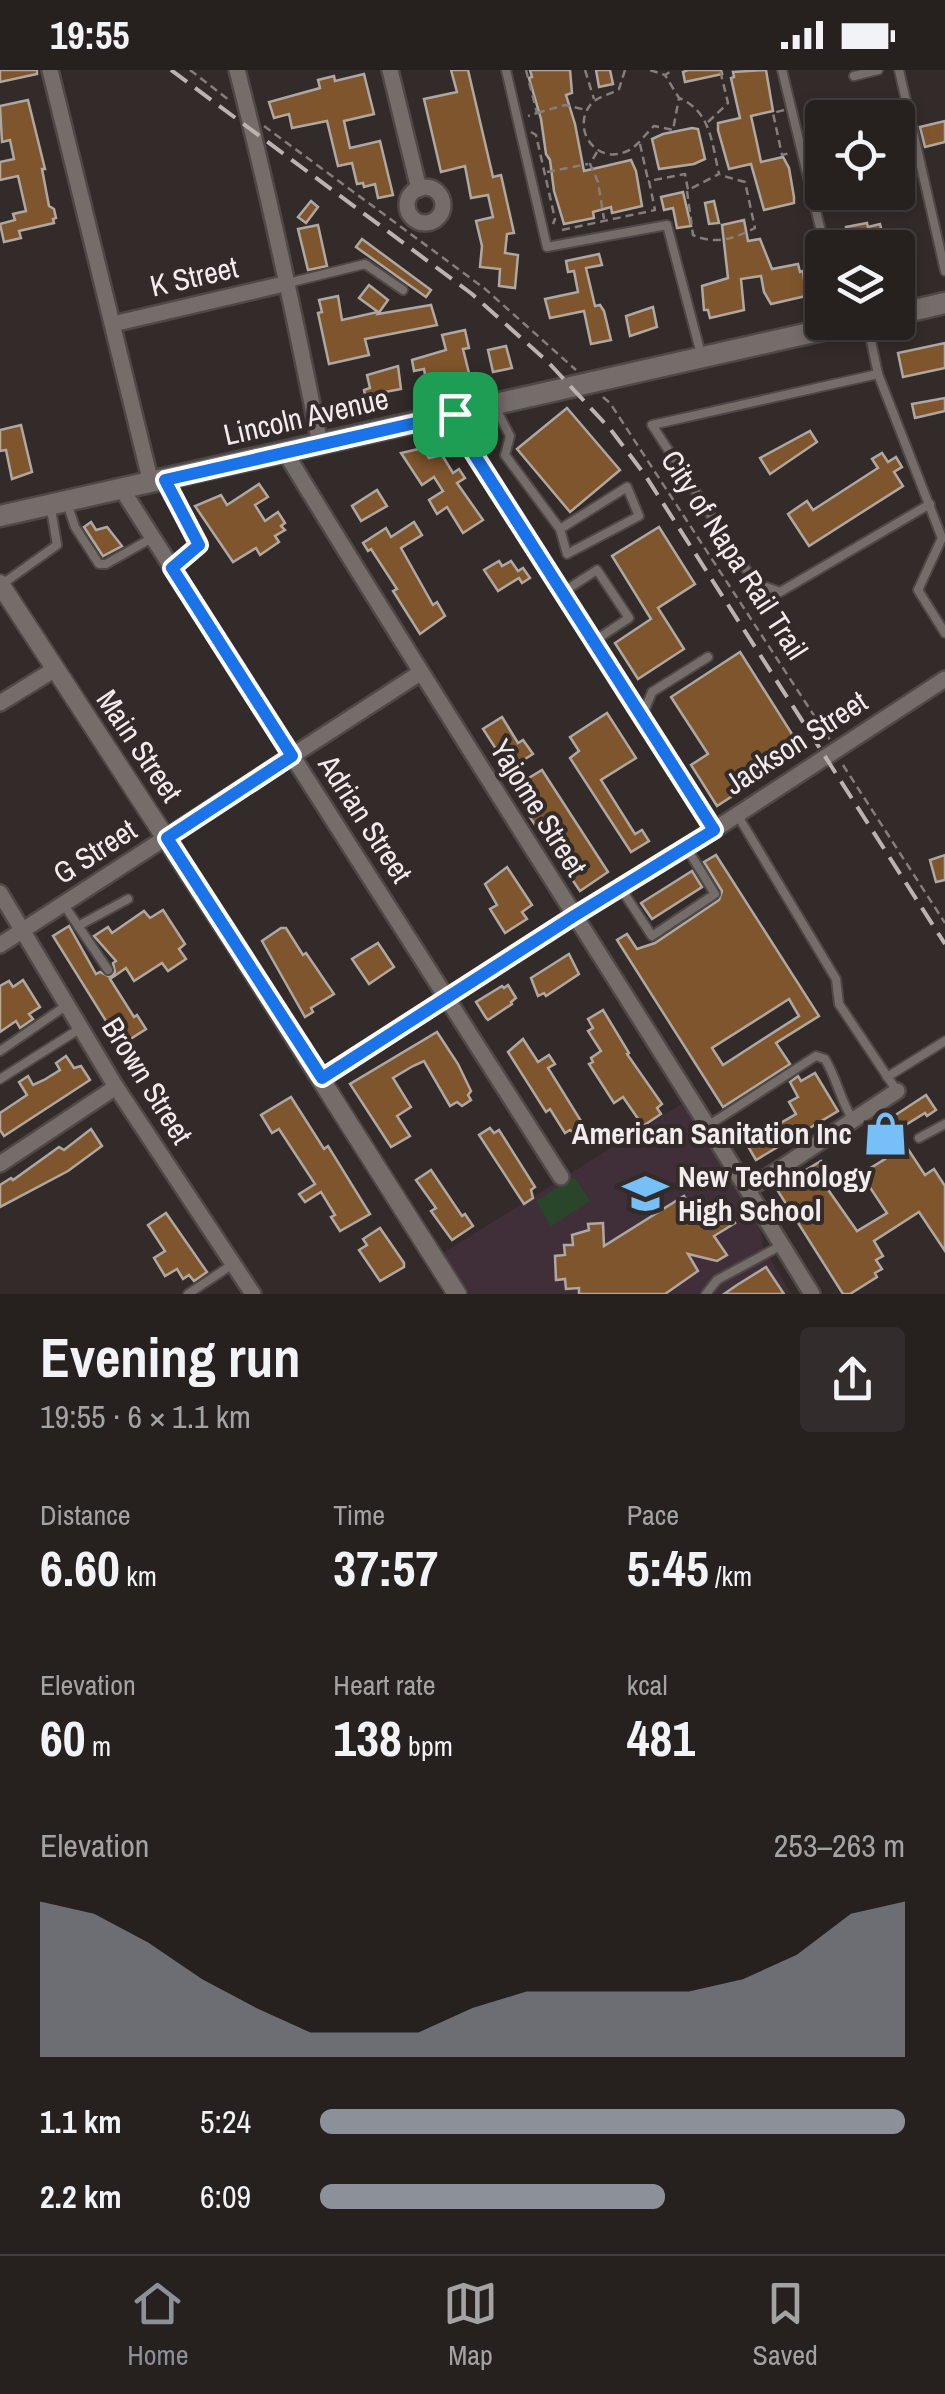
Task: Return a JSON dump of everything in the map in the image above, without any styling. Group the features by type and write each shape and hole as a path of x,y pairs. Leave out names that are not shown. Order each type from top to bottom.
{"main road":[{"path":"915,310 945,303"},
{"name":"Lincoln Avenue","path":"0,516 805,334"}],"street":[{"path":"50,70 113,324 158,482"},
{"path":"390,70 419,189"},
{"path":"243,71 320,444"},
{"name":"K Street","path":"113,324 288,283"},
{"path":"455,414 467,443 714,830"},
{"name":"Yajome Street","path":"284,452 420,673 750,1189 812,1294"},
{"name":"Adrian Street","path":"122,491 448,996 560,1177"},
{"name":"Main Street","path":"0,585 322,1078 457,1294"},
{"path":"0,703 55,668"},
{"name":"G Street","path":"0,945 420,673"},
{"name":"Jackson Street","path":"322,1078 738,815 945,678"},
{"name":"Brown Street","path":"0,893 116,1087 253,1294"},
{"path":"0,1164 116,1087"},
{"path":"750,1189 897,1091"}],"lane":[{"path":"506,70 547,247 666,226 702,358"},
{"path":"782,70 821,230"},
{"path":"854,76 878,70"},
{"path":"899,70 945,271"},
{"path":"288,283 365,264 403,290"},
{"path":"871,340 878,374 942,538 918,590 945,633"},
{"path":"878,374 652,424 754,582 780,592 930,504"},
{"path":"494,406 510,436 505,454 560,529 568,554 639,516 627,487 560,529"},
{"path":"158,482 199,545 172,568"},
{"path":"59,505 99,564 106,564 152,538"},
{"path":"0,585 57,545 59,505"},
{"path":"563,592 597,570 629,618 594,642"},
{"path":"642,718 652,692 708,657"},
{"path":"738,815 836,979 838,1004 897,1091"},
{"path":"620,887 652,936 715,894 686,847"},
{"path":"78,926 128,899"},
{"path":"64,905 108,970"},
{"path":"0,1052 68,1004"},
{"path":"0,1079 81,1028"},
{"path":"887,1077 945,1042"},
{"path":"708,1126 816,1056 825,1059 840,1084 842,1103 855,1122"},
{"path":"919,1138 945,1124"},
{"path":"706,1294 718,1280 782,1245"},
{"path":"188,1294 233,1264"}],"path":[{"path":"190,70 229,100"},
{"path":"526,70 536,113"},
{"path":"585,70 594,101"},
{"path":"625,70 619,89 594,101 587,111 586,136 598,150 627,152 654,126 673,130 679,98"},
{"path":"650,70 665,76 679,98 702,112 719,174"},
{"path":"665,76 673,70"},
{"path":"706,123 728,103 720,70"},
{"path":"781,97 784,110 773,113 776,127 782,154 793,152"},
{"path":"527,116 565,105 587,111"},
{"path":"258,121 465,274 574,367"},
{"path":"531,132 536,136 555,219 554,232 655,210 640,141"},
{"path":"544,173 590,164 598,150"},
{"path":"590,164 598,182 605,221"},
{"path":"649,181 685,174 693,235 712,242 754,228 744,182 719,174 688,190"},
{"name":"City of Napa Rail Trail","path":"603,397 673,497 828,738"},
{"path":"840,757 945,923"}],"shaded area":[{"name":"New Technology High School","path":"691,1098 756,1199 763,1246 791,1294 457,1294 435,1258"}],"green space":[{"path":"574,1177 590,1201 551,1226 536,1201"}],"building":[{"path":"0,70 37,70 37,74 0,82"},
{"path":"451,70 468,70 493,177 501,175 514,233 507,234 505,253 518,255 515,288 499,286 500,269 480,267 482,246 476,221 493,217 488,195 471,198 465,166 441,172 424,99 457,92"},
{"path":"530,70 570,70 572,93 566,95 584,171 631,160 642,206 612,213 611,207 593,212 594,218 564,224"},
{"path":"596,70 610,70 613,84 599,87"},
{"path":"721,70 722,74 685,82 683,72"},
{"path":"766,70 773,111 751,116 761,162 783,157 789,168 794,203 764,210 751,164 729,169 718,123 740,118 733,72"},
{"path":"364,74 374,114 344,121 350,148 380,141 393,195 378,198 375,184 357,184 352,163 338,166 327,121 292,128 289,114 274,118 269,102 320,88 318,80 334,76 335,81"},
{"path":"28,100 45,169 49,206 56,218 54,223 19,231 21,238 4,242 0,224 15,220 13,214 26,211 18,176 0,180 0,162 14,159 10,140 2,142 0,106"},
{"path":"945,121 945,142 925,147 920,127"},
{"path":"698,129 705,159 659,169 652,139"},
{"path":"683,192 691,226 677,228 673,208 664,210 661,197"},
{"path":"311,201 318,207 306,223 298,217"},
{"path":"714,201 719,223 709,224 705,203"},
{"path":"744,220 748,241 760,239 772,269 798,264 800,272 803,271 805,296 771,304 761,276 741,279 744,310 710,318 708,310 704,310 702,286 728,278 722,225"},
{"path":"880,224 882,230 847,230 846,227"},
{"path":"318,225 327,266 308,270 298,229"},
{"path":"362,239 431,290 426,297 356,247"},
{"path":"599,254 602,265 586,268 595,306 600,305 604,311 611,340 591,344 584,311 550,318 545,299 578,292 574,271 568,272 566,261"},
{"path":"369,285 388,300 378,314 431,305 437,325 365,339 369,355 329,364 319,300 338,296 342,320 378,312 359,298"},
{"path":"653,307 657,327 630,336 626,316"},
{"path":"465,330 469,348 463,349 470,377 450,381 449,375 426,380 424,369 414,371 412,360 446,350 442,335"},
{"path":"945,343 945,368 903,377 898,353"},
{"path":"506,346 512,368 493,372 488,350"},
{"path":"398,366 401,389 385,392 386,400 367,406 367,375"},
{"path":"945,398 945,411 915,418 912,404"},
{"path":"567,408 620,470 570,512 517,449"},
{"path":"21,425 32,472 12,479 6,450 0,451 0,430"},
{"path":"810,431 817,442 770,474 760,458"},
{"path":"423,448 429,458 442,455 453,473 459,469 465,478 457,483 483,520 463,533 447,507 437,514 429,500 443,491 434,477 422,485 401,453"},
{"path":"882,453 888,462 896,457 902,467 894,472 903,486 809,546 788,514 807,501 813,510 878,468 872,459"},
{"path":"259,484 268,497 255,505 265,521 278,512 285,530 275,536 279,542 260,555 256,548 233,562 195,506 221,495 227,505"},
{"path":"377,490 387,506 361,521 352,506"},
{"path":"91,522 96,530 107,527 122,546 103,556 84,527"},
{"path":"414,522 422,535 401,548 433,605 437,602 445,616 420,634 393,591 397,589 363,543 386,528 391,537"},
{"path":"659,527 695,584 658,608 684,649 638,679 615,643 651,619 612,556"},
{"path":"499,561 502,566 511,561 530,578 522,583 519,578 498,591 484,570"},
{"path":"740,652 799,745 731,789 734,795 717,806 691,765 708,754 671,697"},
{"path":"607,713 636,758 601,780 635,834 642,830 649,841 631,852 570,758 579,751 570,737"},
{"path":"502,717 518,743 523,740 533,754 509,769 483,729"},
{"path":"542,770 608,872 580,891 527,813 534,809 519,784"},
{"path":"716,855 819,1016 776,1043 790,1064 723,1107 617,940 627,934 637,949 655,943 719,900 722,891 704,862","holes":["789,999 799,1016 723,1065 712,1048"]},
{"path":"945,855 945,880 936,882 930,860"},
{"path":"507,867 532,905 522,912 527,919 505,933 490,909 497,905 485,884"},
{"path":"692,871 702,887 652,919 641,903"},
{"path":"163,910 185,944 179,949 186,959 168,971 162,963 134,981 126,968 110,979 146,1029 121,1045 53,936 69,926 96,974 110,977 116,961 94,936 108,927 112,933 144,911 150,918"},
{"path":"286,928 334,994 311,1008 313,1012 305,1017 262,941"},
{"path":"378,943 394,967 369,984 352,959"},
{"path":"569,954 579,974 546,996 538,996 531,978"},
{"path":"23,980 40,1007 29,1014 33,1019 20,1028 16,1021 0,1032 0,986 9,981 13,987"},
{"path":"508,985 516,998 488,1020 476,1002"},
{"path":"603,1010 627,1054 662,1104 657,1108 661,1114 643,1126 623,1097 614,1103 589,1064 601,1051 588,1031 593,1028 588,1019"},
{"path":"437,1032 458,1064 471,1091 471,1100 462,1106 457,1102 450,1106 424,1061 413,1066 393,1078 411,1107 397,1116 410,1136 391,1147 350,1084"},
{"path":"523,1039 538,1062 549,1055 555,1064 548,1068 586,1129 576,1135 570,1130 565,1133 550,1109 546,1112 508,1052"},
{"path":"66,1056 74,1068 81,1066 90,1080 4,1136 0,1113 27,1095 19,1082 28,1076 33,1085 44,1080 60,1070 56,1063"},
{"path":"815,1073 838,1111 756,1160 746,1143 796,1114 789,1102 798,1097 790,1082"},
{"path":"926,1095 936,1110 896,1131 925,1175 934,1169 945,1186 945,1251 919,1212 874,1241 883,1256 876,1260 882,1269 875,1273 877,1277 850,1294 843,1294 776,1188 821,1161 830,1176 822,1181 857,1231 887,1213 861,1174 885,1159 868,1133"},
{"path":"291,1097 324,1149 328,1146 370,1214 340,1231 321,1192 305,1202 299,1194 315,1184 279,1129 272,1133 261,1115"},
{"path":"490,1128 494,1133 499,1130 535,1187 531,1190 533,1198 524,1204 479,1135"},
{"path":"91,1129 102,1146 68,1171 0,1207 0,1185 59,1147 64,1150"},
{"path":"431,1170 473,1226 452,1240 431,1211 436,1208 416,1180"},
{"path":"684,1196 697,1216 721,1201 735,1223 714,1236 727,1255 717,1261 688,1254 698,1271 665,1294 579,1294 579,1288 566,1289 565,1279 556,1280 555,1256 565,1255 564,1245 573,1245 572,1235 589,1230 588,1224 603,1223 604,1246"},
{"path":"166,1213 207,1272 194,1281 189,1275 183,1279 177,1269 165,1276 154,1258 165,1251 148,1225"},
{"path":"380,1228 404,1267 380,1281 359,1250 367,1245 363,1239"},
{"path":"766,1267 784,1294 724,1294 737,1285"}],"railway":[{"path":"171,70 472,294 548,362 611,430 645,475 945,944"}],"place":[{"name":"American Sanitation Inc","path":"885,1134"},
{"name":"New Technology High School","path":"645,1194"}],"route":[{"path":"455,414 467,443 714,830 322,1078 167,838 292,756 172,568 199,545 165,480 455,414"}]}
